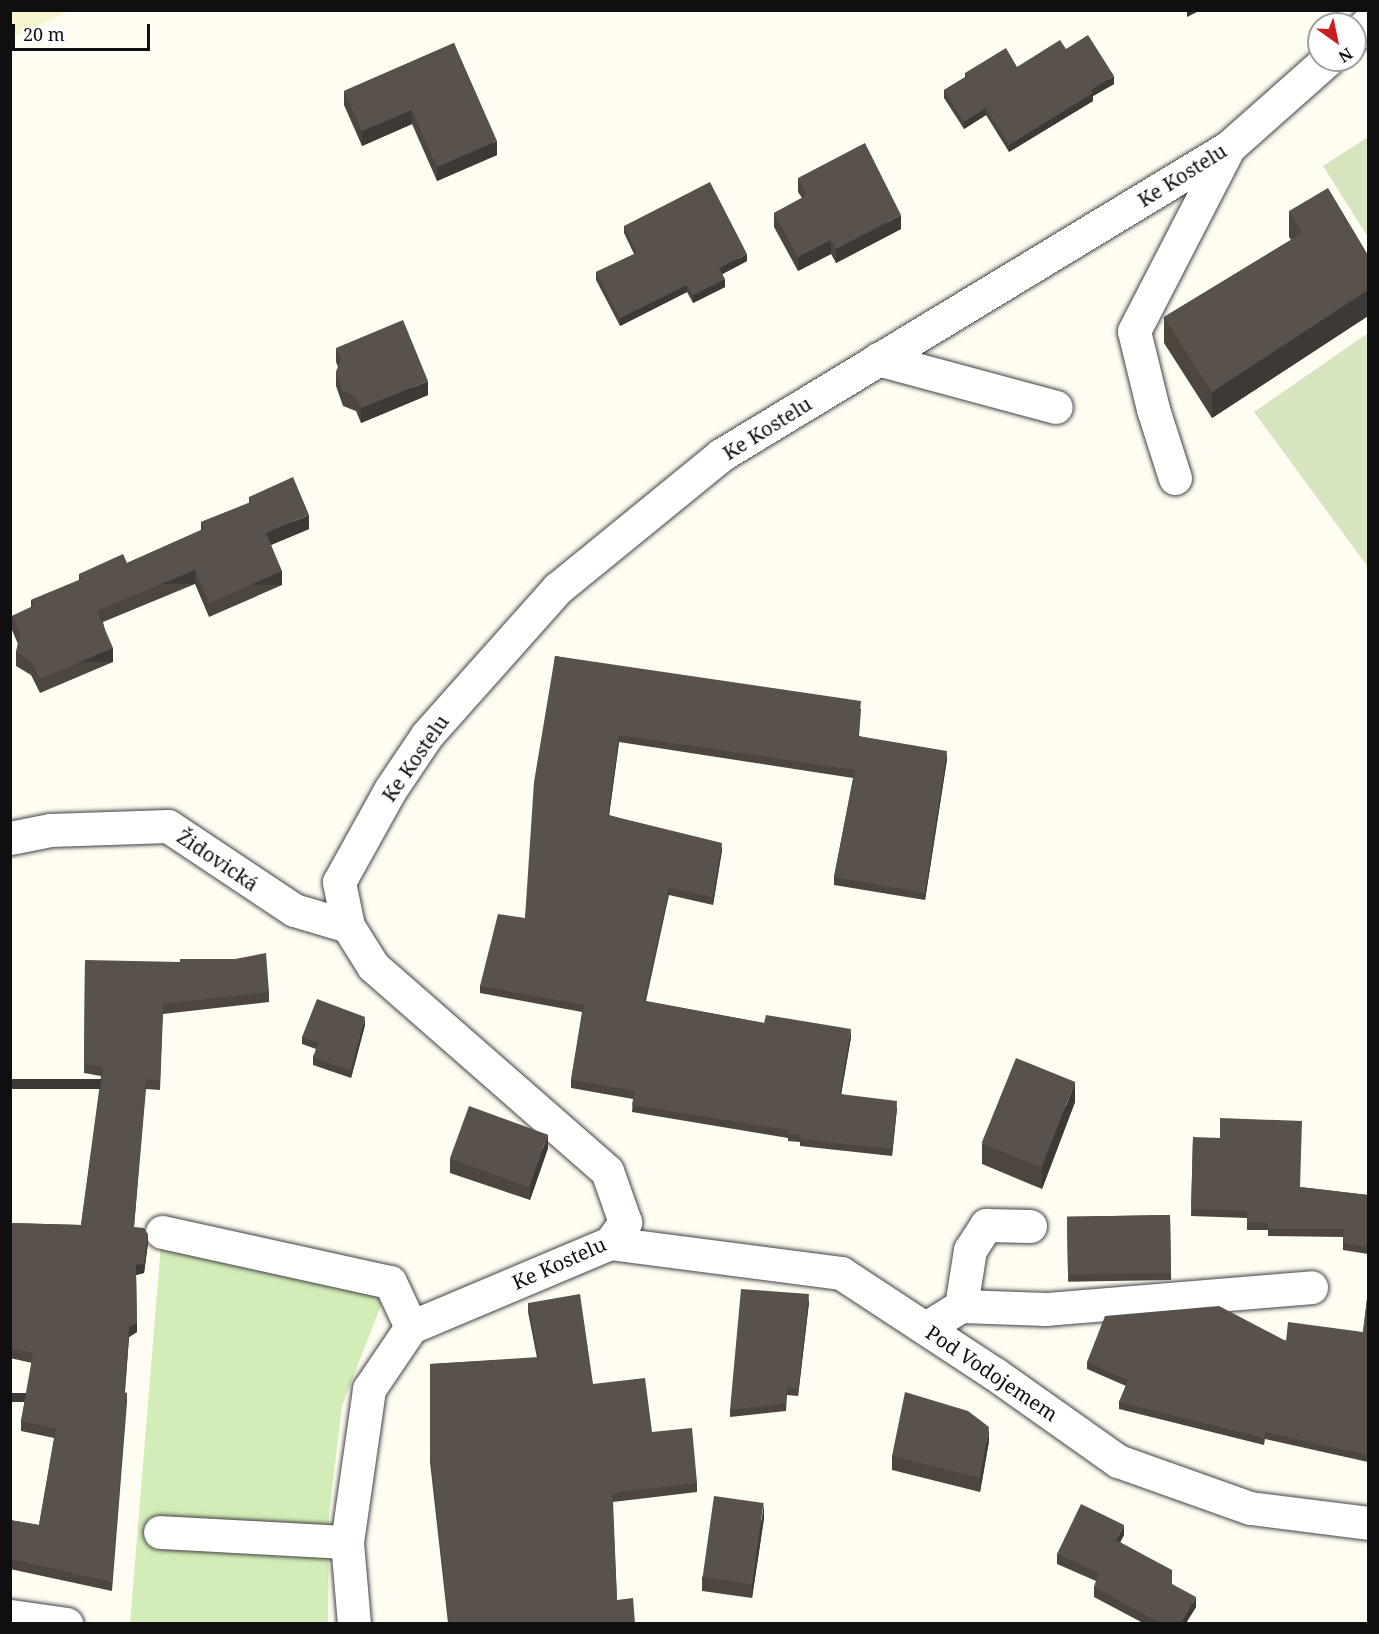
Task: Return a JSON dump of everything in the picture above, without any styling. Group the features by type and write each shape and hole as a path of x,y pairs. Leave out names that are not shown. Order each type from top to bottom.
{"street":[{"name":"Ke Kostelu","path":"411,1327 610,1243 625,1222 607,1171 373,966 348,926 339,882 390,790 427,735 558,588 721,455 1229,147 1313,72"},
{"path":"1175,478 1134,331 1229,147"},
{"path":"878,359 1056,406"},
{"name":"Židovická","path":"10,837 50,830 168,826 294,910 348,926"},
{"path":"961,1306 969,1250 986,1225 1030,1226"},
{"path":"162,1232 390,1282 411,1327 369,1389 347,1542 354,1623"},
{"name":"Pod Vodojemem","path":"610,1243 841,1273 995,1374 1118,1461 1250,1508 1368,1523"},
{"path":"926,1328 961,1306 1046,1309 1311,1287"},
{"path":"160,1532 347,1542"},
{"path":"10,1616 66,1623"}],"shaded area":[{"path":"11,10 69,10 69,11 11,38"}],"green space":[{"path":"1368,137 1368,237 1323,166"},
{"path":"1368,333 1368,567 1254,412"},
{"path":"162,1232 390,1282 342,1406 329,1514 328,1623 130,1624"}],"building":[{"path":"1088,35 1114,76 1091,90 1093,93 1009,145 986,108 964,122 944,90 968,76 965,73 1006,48 1017,67 1060,40 1066,49"},
{"path":"454,43 497,141 437,167 412,110 362,131 344,91"},
{"path":"865,143 901,215 836,249 831,240 798,257 774,213 807,195 798,178"},
{"path":"710,182 747,254 719,268 725,279 693,295 687,285 620,318 596,272 637,253 624,226"},
{"path":"1328,188 1368,255 1368,290 1212,392 1164,317 1302,233 1289,211"},
{"path":"403,320 428,381 361,408 356,397 343,391 336,372 341,359 336,348"},
{"path":"293,477 309,515 266,533 282,571 209,603 195,570 97,611 113,648 40,679 31,661 16,652 20,634 12,616 34,606 31,600 82,579 79,574 123,554 127,563 204,529 201,522 251,502 249,497"},
{"path":"555,656 861,701 858,736 947,751 925,893 834,877 855,770 619,735 608,815 722,843 713,897 669,888 644,1001 764,1023 766,1015 851,1029 840,1094 897,1101 892,1149 800,1139 801,1135 788,1134 789,1130 632,1105 635,1091 571,1080 584,1005 480,986 498,914 525,918 534,782"},
{"path":"266,953 269,992 163,1004 160,1080 146,1079 134,1227 144,1228 148,1234 144,1264 136,1265 137,1323 129,1327 124,1392 127,1393 112,1582 10,1559 10,1520 39,1525 56,1429 21,1421 33,1353 10,1348 10,1223 81,1225 103,1067 84,1064 85,960 180,962 180,959 235,959"},
{"path":"317,999 365,1017 351,1071 313,1057 319,1043 302,1037"},
{"path":"1016,1058 1075,1082 1041,1167 982,1143"},
{"path":"469,1106 548,1135 529,1187 450,1159"},
{"path":"1220,1118 1302,1121 1300,1187 1368,1195 1368,1247 1343,1243 1344,1229 1268,1229 1268,1223 1247,1222 1247,1211 1191,1209 1193,1137 1220,1138"},
{"path":"1170,1215 1171,1273 1068,1275 1067,1217"},
{"path":"741,1289 809,1294 798,1389 787,1388 786,1403 730,1410"},
{"path":"1368,1291 1368,1455 1265,1432 1264,1438 1119,1402 1128,1380 1087,1362 1105,1316 1219,1306 1286,1341 1288,1322 1363,1332"},
{"path":"580,1294 593,1384 645,1378 652,1432 692,1428 697,1483 612,1493 617,1600 633,1598 635,1623 449,1623 430,1453 430,1364 539,1357 528,1303"},
{"path":"905,1392 968,1411 989,1427 980,1478 892,1456"},
{"path":"714,1496 764,1503 752,1584 703,1577"},
{"path":"1081,1504 1124,1525 1116,1540 1172,1570 1172,1584 1196,1597 1181,1623 1161,1623 1094,1587 1099,1573 1057,1554"}]}
